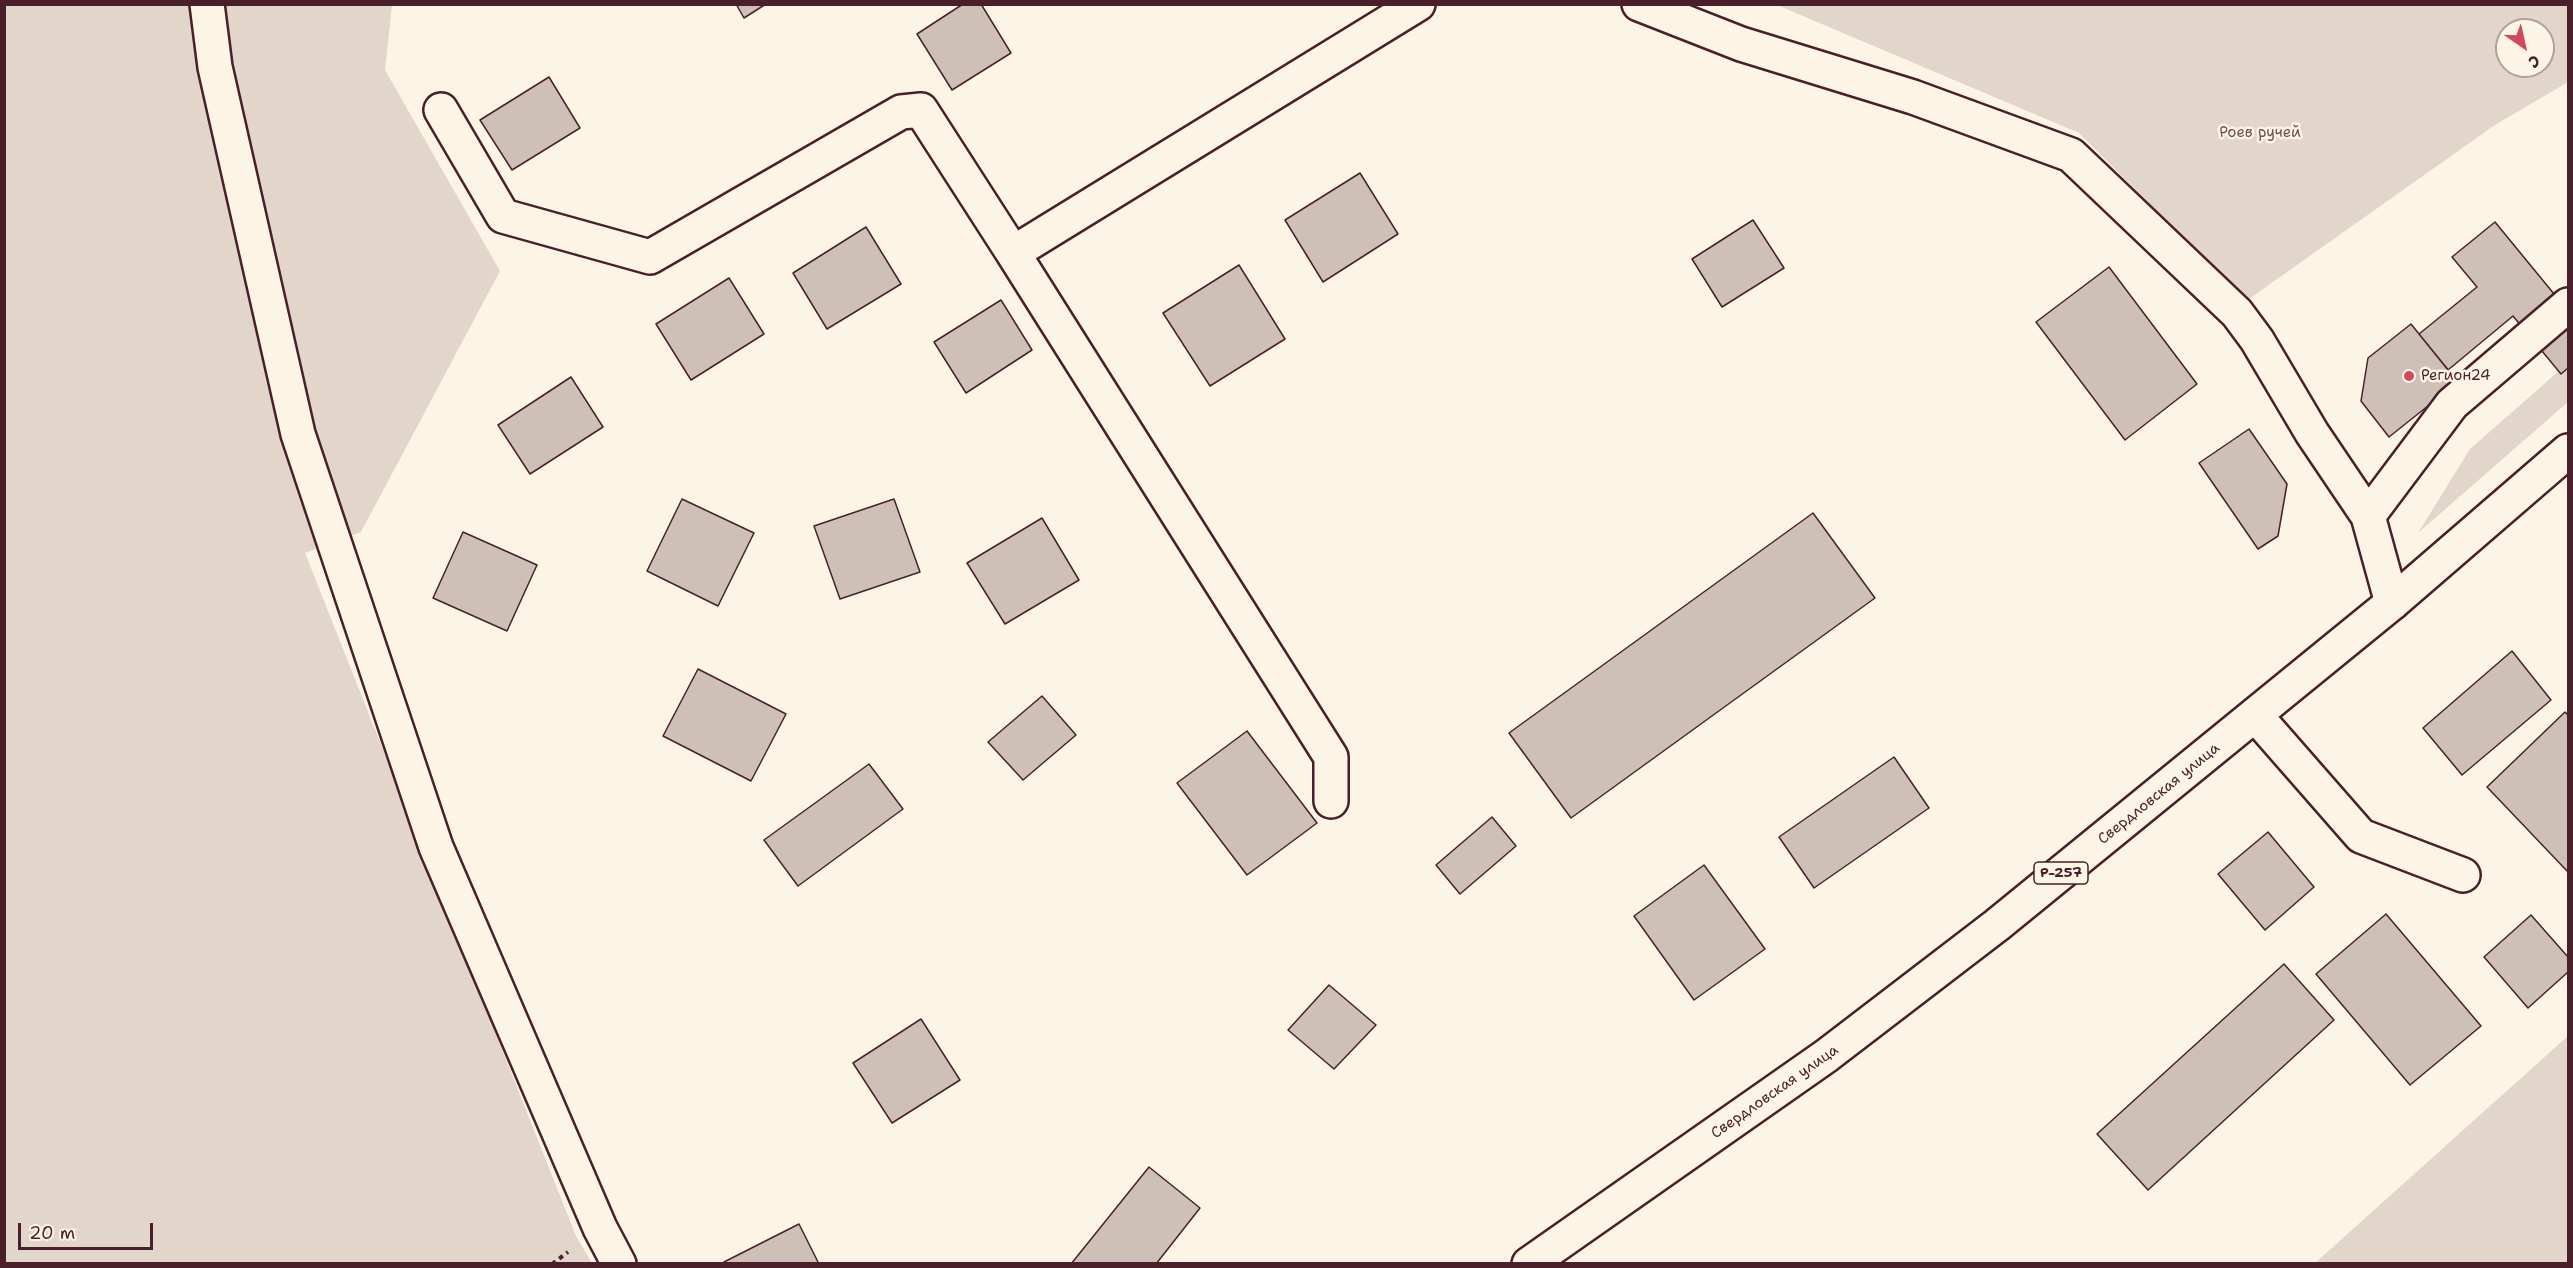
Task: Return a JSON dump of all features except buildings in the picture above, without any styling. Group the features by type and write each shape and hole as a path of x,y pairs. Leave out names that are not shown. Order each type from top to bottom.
{"main road":[{"path":"207,4 215,67 298,434 435,847 600,1228 619,1263"},
{"path":"1013,253 1418,4"},
{"path":"1639,4 1742,44 1913,97 2071,155 2237,313 2257,340 2312,433 2368,516 2392,603"},
{"path":"441,110 503,216 650,257 901,112 921,110 1331,757 1331,801"},
{"path":"2368,516 2452,404 2568,305"},
{"name":"Свердловская улица","path":"1529,1263 1826,1056 1997,925 2256,716 2392,603 2568,451"},
{"path":"2256,716 2361,836 2463,875"}],"green space":[{"path":"5,5 392,5 385,70 500,271 361,532 305,553 576,1236 592,1263 5,1264"},
{"name":"Роев ручей","path":"1777,5 2568,5 2568,82 2495,125 2246,301 2079,133"},
{"path":"2568,363 2568,402 2418,533 2470,449"},
{"path":"2568,1036 2568,1263 2315,1263"}],"place":[{"name":"Регион24","path":"2409,376"}]}
